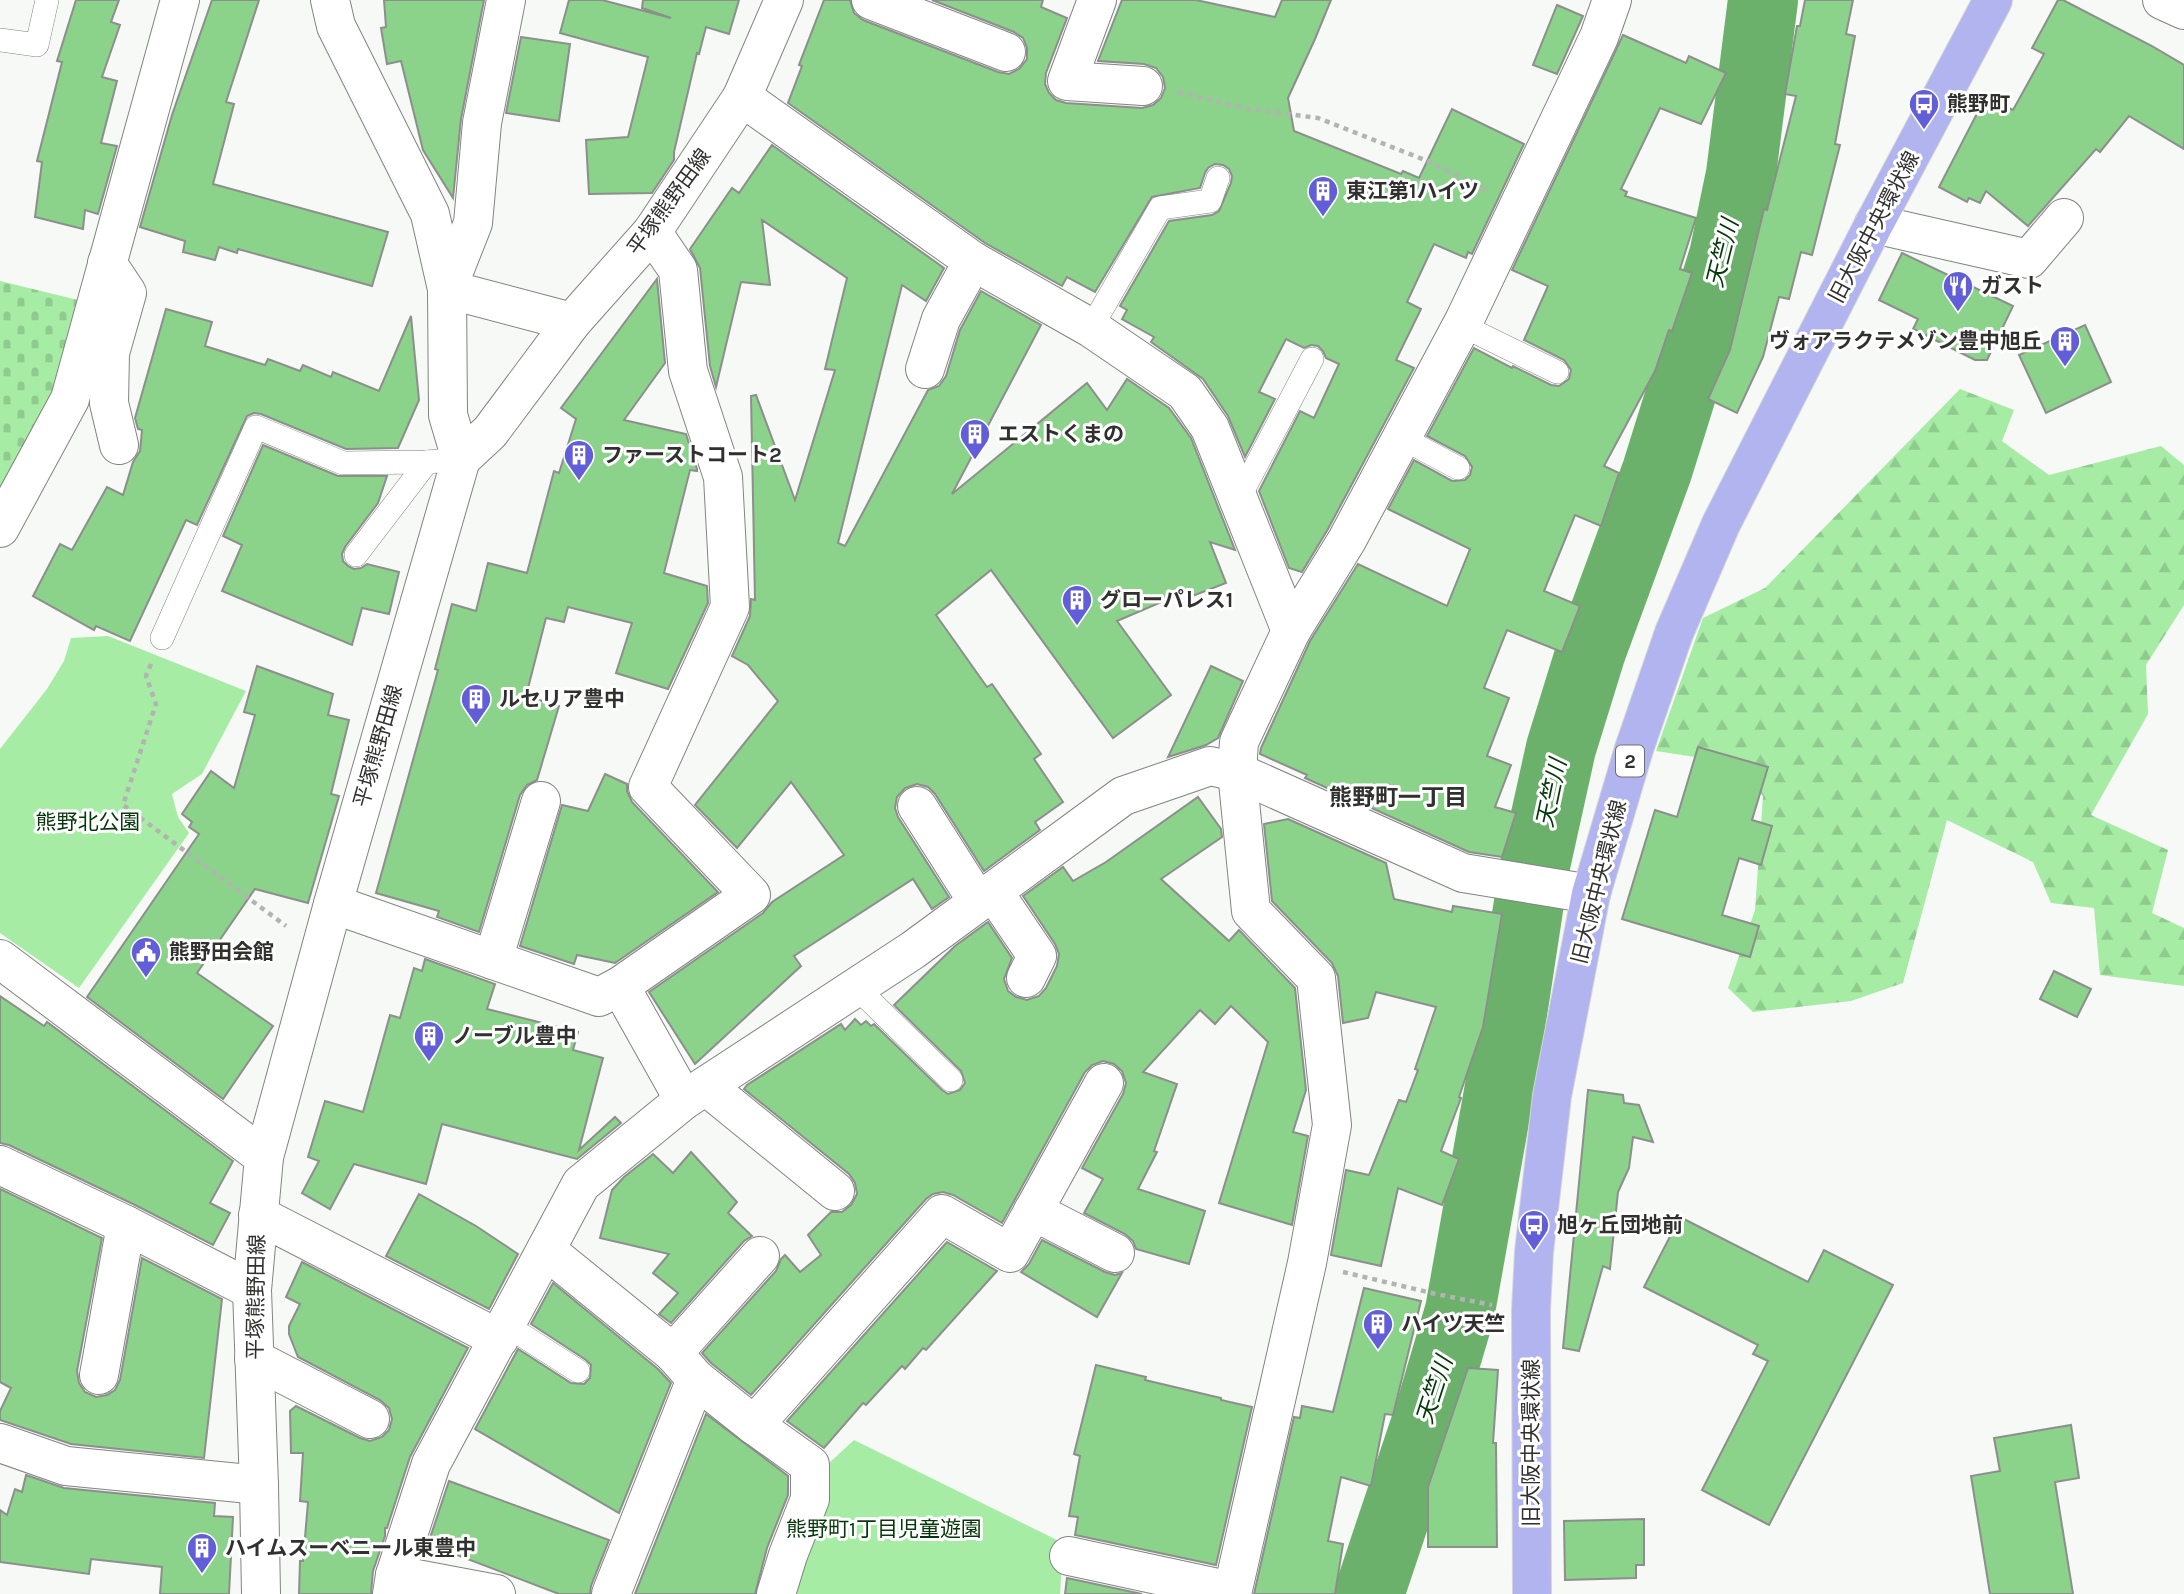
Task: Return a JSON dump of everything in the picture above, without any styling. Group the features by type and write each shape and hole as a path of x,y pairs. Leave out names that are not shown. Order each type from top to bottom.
{"main road":[{"name":"旧大阪中央環状線","path":"1532,1594 1531,1310 1534,1252 1577,891 1634,749 1674,633 1721,524 1874,224 1993,0"}],"street":[{"path":"0,528 70,399 180,0"},
{"path":"303,0 333,13 430,214 447,289 448,415 444,461"},
{"path":"447,289 473,223 482,123 506,0"},
{"name":"平塚熊野田線","path":"261,1594 260,1485 252,1290 264,1157 333,904 444,461 490,432 572,323 652,232 742,97 784,0"},
{"path":"871,0 1006,52"},
{"path":"1069,1556 1141,1583 1232,1593 1307,1263 1332,1125 1316,978 1251,911 1237,772 1239,742 1291,631 1347,540 1461,325 1599,37 1612,0"},
{"path":"2162,0 2184,10"},
{"path":"1088,3 1067,80 1143,86"},
{"path":"742,97 973,261 1091,328 1185,392 1210,428 1291,631"},
{"path":"1874,224 2029,259 2064,218"},
{"path":"333,904 599,997 620,986 751,895 648,787 730,607 723,477 688,371 678,270 652,232"},
{"path":"925,369 941,319 973,261"},
{"path":"107,263 127,293 110,353 109,403 120,445"},
{"path":"447,289 572,323"},
{"path":"496,1594 394,1584 431,1464 581,1184 695,1093 913,950 1123,796 1210,766 1237,772 1463,873 1577,891"},
{"path":"493,960 541,801"},
{"path":"916,806 986,897 1037,956 1026,978"},
{"path":"0,959 264,1157"},
{"path":"620,986 695,1093 835,1191"},
{"path":"754,1425 942,1214 1010,1253 1104,1083"},
{"path":"0,1165 126,1225 252,1290"},
{"path":"1033,1211 1115,1253"},
{"path":"258,1215 502,1332"},
{"path":"99,1375 126,1225"},
{"path":"546,1250 754,1425 810,1465 810,1499 776,1594"},
{"path":"611,1594 684,1366 760,1256"},
{"path":"254,1359 370,1419"},
{"path":"0,1443 66,1466 260,1485"}],"lane":[{"path":"0,40 37,45 47,0"},
{"path":"1091,328 1160,208 1210,201 1217,178"},
{"path":"1461,325 1557,372"},
{"path":"1238,500 1312,359"},
{"path":"163,638 256,427 343,463 444,461"},
{"path":"1402,438 1458,468"},
{"path":"356,555 444,461"},
{"path":"856,988 951,1080"},
{"path":"502,1332 578,1371"}],"path":[{"path":"1143,86 1249,109 1318,118 1430,162 1518,207"},
{"path":"163,638 146,676 156,704 123,805 320,951"},
{"path":"1307,1263 1485,1304"}],"green space":[{"path":"0,281 78,300 57,392 0,495"},
{"path":"1960,389 2014,410 2002,441 2049,475 2161,446 2184,465 2184,605 2146,665 2148,714 2091,815 2168,850 2152,913 2184,928 2184,986 2100,975 2094,908 2051,903 2033,862 1947,820 1903,983 1851,1001 1753,1012 1728,988 1755,910 1763,796 1734,763 1656,751 1703,618 1765,588"},
{"name":"熊野北公園","path":"108,636 246,691 202,774 172,794 178,817 189,833 79,988 0,933 0,749 47,689 64,661 71,638"},
{"name":"熊野町1丁目児童遊園","path":"854,1440 1063,1543 1060,1594 794,1594 827,1465"}],"building":[{"path":"76,0 119,0 111,22 120,25 102,77 117,81 101,143 117,146 98,214 85,210 83,229 35,217 42,162 37,161 62,62 57,61"},
{"path":"212,0 259,0 226,102 234,104 213,184 388,232 372,286 238,249 237,253 219,247 215,260 183,252 185,241 140,227 172,115"},
{"path":"384,0 484,0 461,119 453,198 423,150 401,61 387,64 381,28 386,27"},
{"path":"569,0 602,0 671,18 642,8 643,0 739,0 729,34 706,27 699,54 697,53 674,160 652,193 589,194 586,140 628,137 648,57 560,33"},
{"path":"824,0 850,0 854,13 863,20 1009,74 1019,69 1027,59 1023,38 932,0 1043,0 1041,7 1067,18 1046,73 1045,84 1049,93 1056,100 1066,103 1142,108 1153,105 1161,98 1165,88 1163,77 1156,68 1144,64 1098,61 1122,0 1196,0 1275,17 1282,0 1331,0 1288,98 1294,131 1401,174 1403,171 1419,178 1452,109 1524,144 1472,254 1468,252 1466,258 1434,244 1407,302 1421,309 1396,360 1414,368 1302,572 1289,568 1259,491 1300,411 1314,418 1339,364 1326,358 1318,346 1304,348 1286,339 1259,392 1275,399 1245,457 1228,416 1203,379 1151,342 1154,337 1122,319 1127,310 1120,306 1169,221 1212,215 1219,211 1231,183 1229,169 1215,164 1208,168 1200,188 1152,197 1095,292 1067,277 1062,286 985,243 788,103 802,66 799,65"},
{"path":"1805,0 1853,0 1846,34 1855,36 1835,144 1840,145 1812,255 1801,252 1789,299 1779,297 1763,357 1737,413 1708,399 1730,350 1764,209 1767,210 1796,96 1785,94 1797,26 1800,26"},
{"path":"2058,0 2063,0 2184,65 2184,149 2129,116 2100,152 2096,149 2028,226 1986,191 1980,203 1969,198 1967,202 1939,187 1986,96 2013,110 2044,54 2032,48"},
{"path":"1557,5 1583,16 1557,74 1533,65"},
{"path":"1623,35 1686,63 1689,56 1726,73 1701,124 1660,108 1621,189 1627,192 1625,196 1696,218 1680,269 1692,273 1655,371 1604,466 1619,473 1601,526 1575,515 1544,591 1580,606 1562,652 1507,630 1484,688 1509,698 1487,756 1511,765 1495,807 1516,813 1502,857 1469,852 1305,778 1307,775 1260,754 1261,748 1310,641 1358,564 1447,606 1470,549 1388,509 1414,460 1452,481 1465,480 1470,475 1472,467 1465,456 1427,436 1474,348 1551,385 1559,386 1569,379 1571,370 1564,360 1524,340 1548,286 1512,270"},
{"path":"521,37 570,44 559,121 506,113"},
{"path":"772,145 944,268 926,301 902,285 838,543 845,546 928,390 939,386 946,376 960,330 981,291 1041,325 952,494 1087,383 1107,410 1127,379 1169,408 1191,438 1235,550 1210,542 1226,583 1190,597 1187,591 1117,621 1171,695 1113,738 991,570 936,615 987,687 992,684 1041,754 1034,759 1063,802 1035,822 1040,830 984,871 935,794 928,787 917,784 905,788 897,797 895,808 898,817 949,897 932,909 913,879 794,956 801,966 695,1064 649,992 763,913 772,902 844,855 791,782 737,848 695,805 778,701 748,665 732,656 750,616 751,599 755,600 751,396 756,395 795,500 835,370 825,369 847,278 762,220 770,285 741,282 716,387 710,366 700,268 690,249 732,188 739,193"},
{"name":"ガスト","path":"1902,253 2013,306 1987,360 1975,360 1913,329 1918,319 1879,300"},
{"path":"657,279 665,363 624,420 686,434 697,471 690,470 664,573 707,586 708,603 668,689 616,673 632,623 568,607 564,622 546,618 526,696 559,706 537,780 527,785 520,795 479,932 437,917 439,911 376,893 438,670 435,669 452,604 476,611 488,563 527,573 554,471 559,473 576,419 561,408"},
{"path":"166,309 212,322 205,346 265,365 268,359 300,371 303,365 331,377 333,372 379,391 411,316 419,400 398,448 346,449 261,414 247,416 197,525 186,520 130,641 96,626 94,630 33,596 60,544 72,550 107,487 123,495 133,462 140,451 142,430 138,429 135,418"},
{"name":"ヴォアラクテメゾン豊中旭丘","path":"2085,325 2111,382 2046,413 2019,355"},
{"path":"263,445 338,476 387,476 378,503 342,554 343,561 354,569 367,564 399,572 389,614 362,608 352,645 222,591 242,545 223,536"},
{"path":"257,666 333,694 328,715 349,720 331,794 339,796 308,903 255,889 197,973 273,1026 223,1099 87,997 199,834 189,827 192,822 182,814 211,771 234,788 255,715 244,712"},
{"path":"1211,666 1243,681 1218,738 1206,745 1168,757"},
{"path":"1698,747 1768,767 1752,820 1772,826 1761,865 1739,858 1722,915 1759,926 1750,957 1622,919 1655,810 1677,817"},
{"path":"605,774 627,784 632,802 718,892 615,963 577,955 574,964 520,946 562,805 588,811"},
{"path":"1198,797 1221,829 1222,837 1161,879 1229,941 1239,930 1295,988 1306,1090 1293,1132 1308,1136 1292,1225 1219,1203 1268,1042 1231,1006 1215,1024 1200,1010 1143,1072 1177,1084 1154,1151 1157,1152 1138,1189 1205,1211 1189,1264 1136,1249 1133,1241 1125,1234 1084,1213 1103,1179 1082,1168 1123,1094 1126,1083 1122,1071 1114,1064 1103,1061 1092,1065 1085,1072 1002,1223 953,1195 943,1192 933,1194 751,1395 711,1363 702,1353 776,1271 781,1259 785,1255 800,1272 821,1255 808,1235 831,1212 842,1212 851,1205 857,1194 855,1183 849,1174 744,1089 747,1085 841,1024 845,1030 855,1019 861,1025 866,1021 871,1026 874,1024 942,1090 948,1094 960,1090 965,1083 961,1071 894,1005 955,946 988,922 1012,958 1004,979 1008,991 1027,1000 1039,996 1057,966 1059,954 1023,896 1063,867 1073,881 1106,862"},
{"path":"1288,819 1386,863 1394,899 1452,912 1453,906 1502,914 1483,1027 1441,1151 1459,1159 1442,1205 1398,1188 1381,1266 1331,1255 1346,1170 1369,1175 1399,1100 1406,1102 1436,1007 1376,992 1368,1018 1343,1023 1338,976 1332,963 1272,901 1264,824"},
{"path":"425,959 495,984 487,1009 578,1032 573,1050 603,1058 579,1150 615,1117 621,1123 577,1159 442,1124 426,1184 354,1164 330,1209 302,1193 319,1161 308,1157 325,1101 363,1112 390,1015 400,1018 414,968 422,971"},
{"path":"2054,971 2091,989 2077,1017 2040,999"},
{"path":"0,996 44,1026 47,1022 233,1161 210,1203 230,1213 213,1245 135,1205 0,1143"},
{"path":"1588,1090 1623,1095 1624,1103 1639,1105 1653,1142 1633,1137 1629,1168 1618,1192 1610,1269 1603,1266 1579,1351 1563,1348"},
{"path":"691,1152 737,1202 728,1213 752,1236 744,1241 671,1323 659,1314 678,1293 653,1273 669,1254 600,1238 612,1190 624,1177 653,1154 673,1173"},
{"path":"0,1189 102,1238 77,1371 79,1383 85,1392 96,1397 107,1395 115,1390 120,1380 142,1258 222,1299 204,1458 71,1444 0,1420 0,1411 11,1388 0,1382"},
{"path":"419,1194 476,1226 518,1254 489,1309 386,1256"},
{"path":"1680,1217 1808,1282 1824,1250 1893,1285 1769,1525 1702,1490 1768,1361 1753,1354 1758,1345 1644,1287"},
{"path":"1042,1240 1105,1272 1115,1275 1122,1273 1097,1317 1021,1272 1029,1264"},
{"path":"947,1242 997,1271 926,1350 923,1348 905,1369 902,1366 866,1405 863,1403 824,1448 787,1421"},
{"path":"302,1262 468,1348 410,1457 385,1528 385,1536 373,1571 371,1594 299,1594 300,1561 303,1561 308,1502 300,1501 303,1453 291,1453 290,1411 296,1406 370,1441 382,1437 389,1430 392,1419 389,1408 380,1400 298,1357 289,1334 289,1326 300,1304 286,1297"},
{"path":"553,1283 658,1369 671,1383 619,1513 475,1429 518,1349 571,1383 584,1384 590,1378 591,1365 586,1360 531,1324"},
{"path":"1364,1288 1421,1301 1393,1415 1385,1414 1371,1486 1341,1477 1328,1541 1343,1544 1335,1594 1254,1594 1294,1417 1300,1418 1302,1406 1333,1412"},
{"path":"1096,1365 1252,1407 1216,1565 1075,1535 1078,1517 1069,1516 1080,1456 1074,1454"},
{"path":"1468,1368 1498,1370 1493,1443 1496,1443 1497,1547 1428,1547 1428,1487"},
{"path":"706,1414 788,1476 788,1495 767,1548 755,1594 635,1594"},
{"path":"2071,1425 2079,1478 2055,1482 2073,1594 1990,1594 1971,1476 2000,1471 1994,1438"},
{"path":"26,1475 64,1488 215,1503 214,1516 233,1517 229,1594 160,1594 162,1567 91,1559 89,1574 0,1562 0,1510 7,1515 15,1489 22,1492"},
{"path":"449,1481 609,1540 590,1594 559,1594 428,1544"},
{"path":"1644,1519 1644,1565 1636,1565 1636,1578 1565,1580 1564,1521"},
{"path":"1067,1578 1142,1594 1065,1594"}],"waterway":[{"name":"天竺川","path":"1369,1594 1431,1409 1460,1311 1506,1053 1534,870 1561,748 1591,651 1657,471 1724,256 1741,174 1763,0"}],"place":[{"name":"熊野町","path":"1924,131"},
{"name":"東江第1ハイツ","path":"1323,218"},
{"name":"ガスト","path":"1958,313"},
{"name":"ヴォアラクテメゾン豊中旭丘","path":"2065,368"},
{"name":"エストくまの","path":"975,461"},
{"name":"ファーストコート2","path":"579,482"},
{"name":"グローパレス1","path":"1077,627"},
{"name":"ルセリア豊中","path":"476,726"},
{"name":"熊野田会館","path":"146,979"},
{"name":"ノーブル豊中","path":"429,1063"},
{"name":"旭ヶ丘団地前","path":"1534,1252"},
{"name":"ハイツ天竺","path":"1378,1351"},
{"name":"ハイムスーベニール東豊中","path":"202,1575"}],"district":[{"name":"熊野町一丁目","path":"1398,797"}]}
